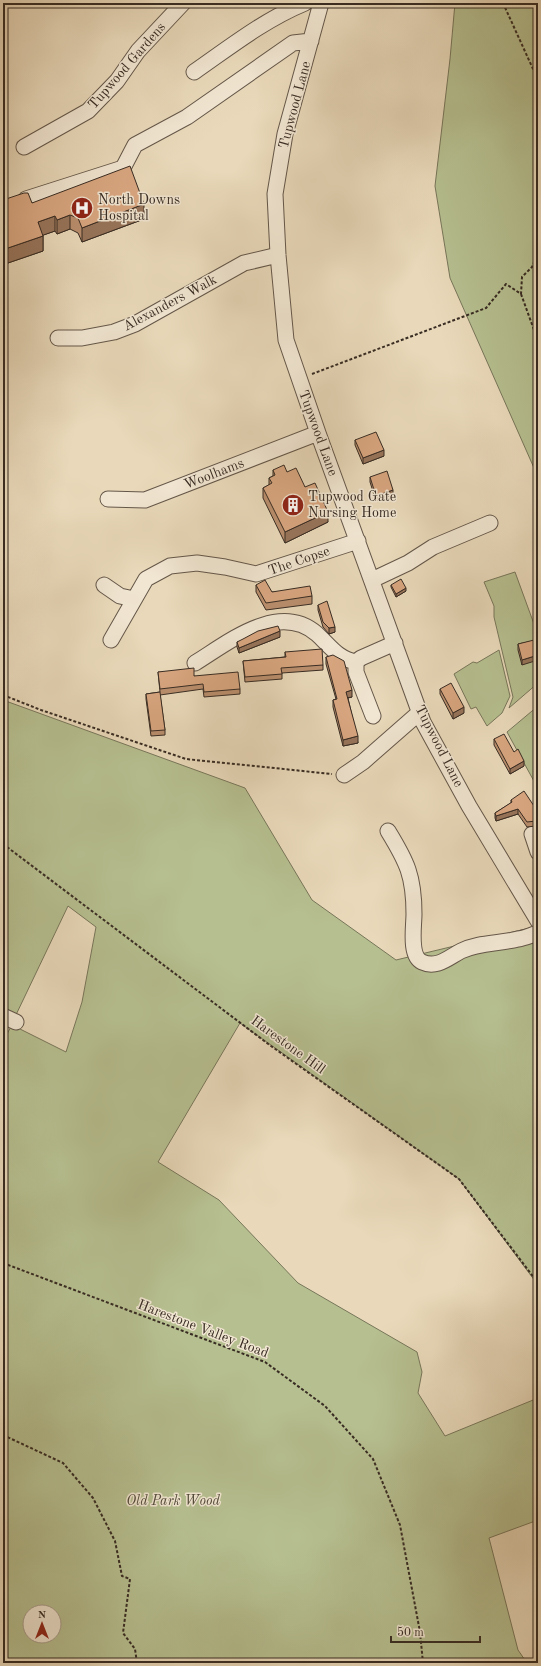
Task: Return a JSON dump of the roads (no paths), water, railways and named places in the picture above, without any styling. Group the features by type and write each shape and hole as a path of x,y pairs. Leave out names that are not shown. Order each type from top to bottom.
{"street":[{"name":"Tupwood Gardens","path":"24,147 88,111 117,81 138,51 183,3"},
{"path":"194,72 256,28 286,11 305,3"},
{"name":"Tupwood Lane","path":"321,3 285,134 275,194 278,255 286,340 318,433 420,712 469,806 538,921"},
{"path":"26,199 123,168 135,145 187,117 293,43 311,41"},
{"name":"Alexanders Walk","path":"58,338 82,338 114,332 135,324 244,263 278,255"},
{"name":"Woolhams","path":"108,499 146,500 318,433"},
{"path":"372,580 408,563 433,546 490,523"},
{"name":"The Copse","path":"111,640 146,579 170,566 197,563 256,574 358,541"},
{"path":"104,585 120,596 134,599"},
{"path":"195,663 258,627 285,621 300,623 316,634 346,660 356,662 361,658 395,643"},
{"path":"356,662 356,672 372,716"},
{"path":"344,775 363,762 420,712"},
{"path":"388,831 406,860 414,900 413,946 416,957 422,962 437,964 461,951 480,944 517,940 538,933"},
{"path":"532,834 538,852"}],"place":[{"name":"North Downs Hospital","path":"82,208"},
{"name":"Tupwood Gate Nursing Home","path":"293,505"}],"park label":[{"name":"Old Park Wood","path":"173,1501"}]}
